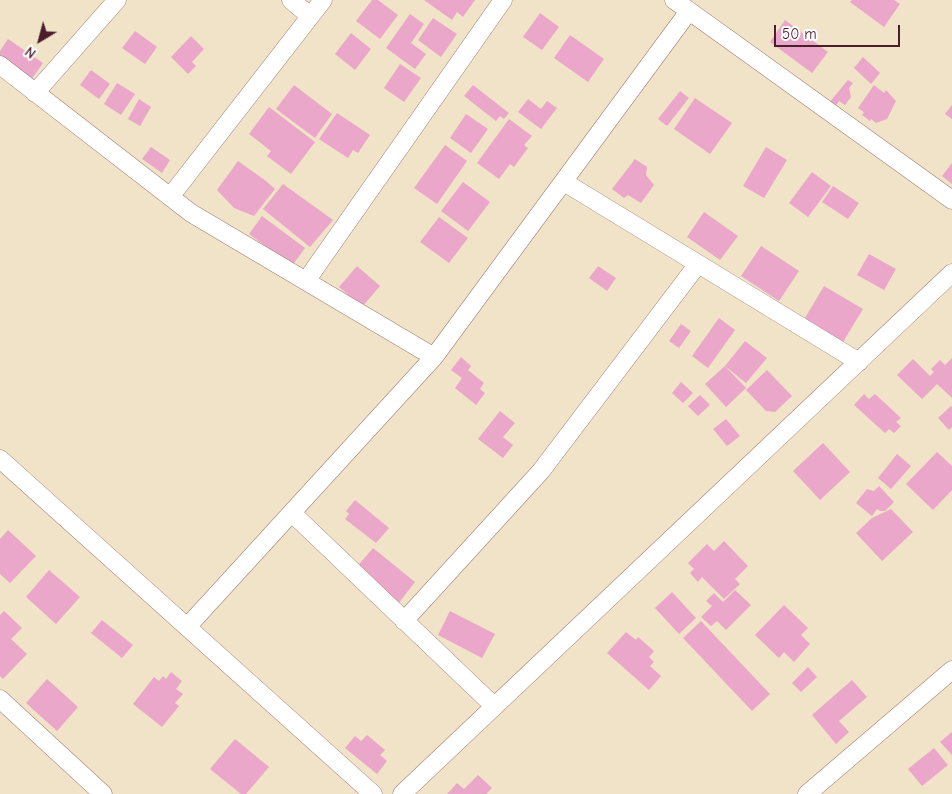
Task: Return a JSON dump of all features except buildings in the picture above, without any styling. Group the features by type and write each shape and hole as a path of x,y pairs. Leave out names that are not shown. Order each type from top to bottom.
{"street":[{"path":"35,93 117,0"},
{"path":"290,0 310,16"},
{"path":"170,197 323,0"},
{"path":"306,281 503,0"},
{"path":"674,0 952,200"},
{"path":"187,627 434,357 689,11"},
{"path":"0,65 192,213 434,357"},
{"path":"564,182 859,362"},
{"path":"404,620 541,471 698,264"},
{"path":"402,794 952,273"},
{"path":"2,465 187,627 373,794"},
{"path":"292,513 494,706"},
{"path":"807,794 952,670"},
{"path":"0,699 103,794"}]}
